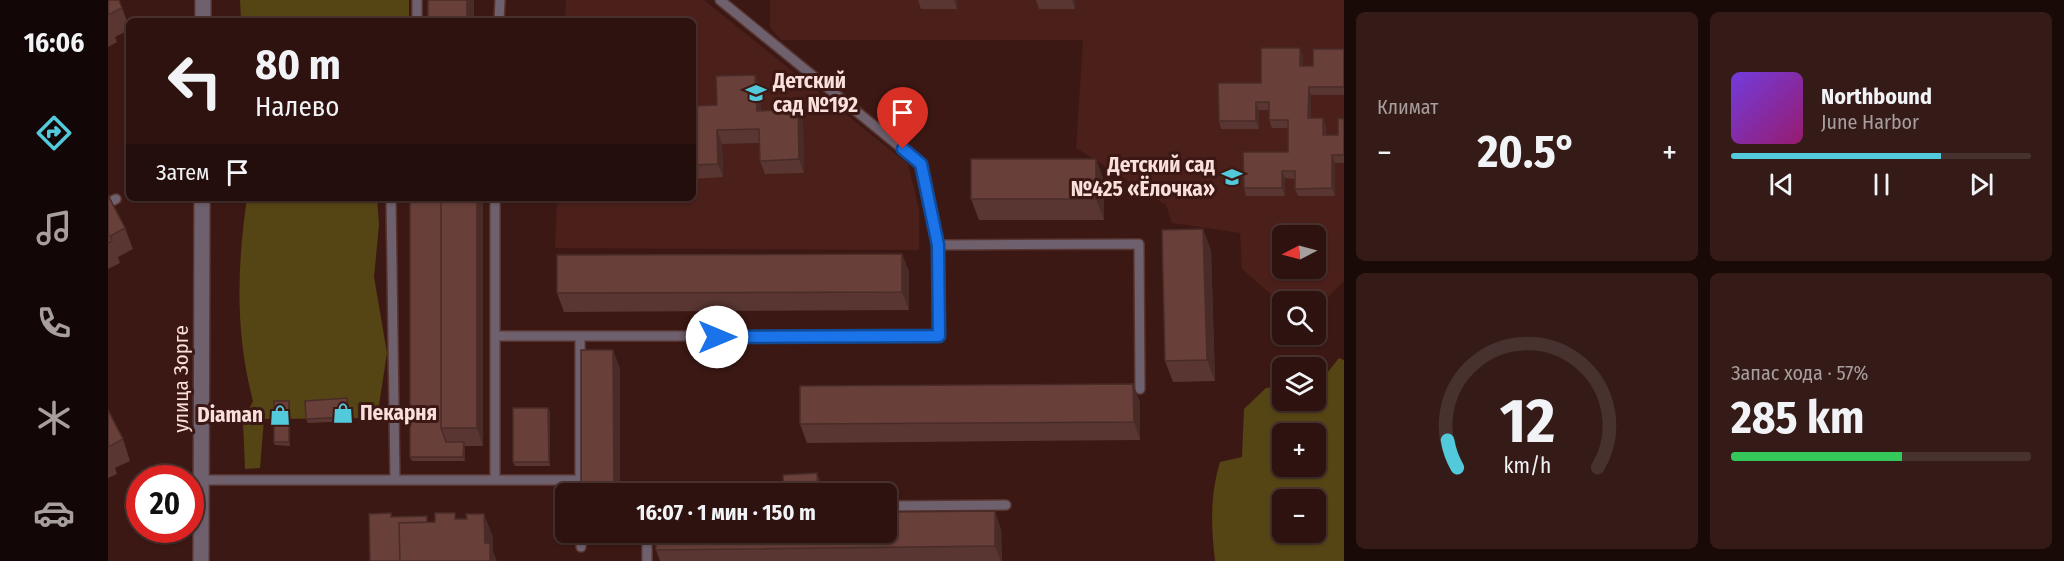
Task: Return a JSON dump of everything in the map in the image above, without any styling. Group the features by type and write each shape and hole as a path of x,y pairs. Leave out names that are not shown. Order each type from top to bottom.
{"street":[{"path":"203,0 203,18"},
{"name":"улица Зорге","path":"202,201 202,465"},
{"name":"улица Зорге","path":"201,543 201,561"}],"lane":[{"path":"417,0 417,18"},
{"path":"499,18 500,0"},
{"path":"496,336 939,336 938,245 921,164 720,0"},
{"path":"391,201 395,480"},
{"path":"495,201 495,480"},
{"path":"938,245 1139,244 1144,389 1128,389"},
{"path":"204,480 580,480 580,337"},
{"path":"897,506 1006,505"},
{"path":"581,543 581,548"},
{"path":"647,543 647,561"}],"shaded area":[{"path":"240,0 409,0 409,18 241,18"},
{"name":"Детский сад №192","path":"566,0 704,0 908,164 919,209 919,250 555,248 557,201 696,201 696,18 565,18"},
{"name":"Детский сад №425 «Ёлочка»","path":"770,0 1344,0 1344,281 1326,299 1326,291 1272,291 1272,295 1242,269 1240,233 1172,223 1166,205 1076,148 1083,40 781,40 770,27"},
{"path":"247,201 377,201 379,225 374,277 387,353 377,418 264,419 260,468 245,469 243,422 253,401 243,350 241,325 241,250"},
{"path":"1339,358 1344,360 1344,561 1215,561 1212,511 1214,487 1220,462 1242,457 1244,409 1266,388 1272,387 1272,411 1326,411 1326,374"}],"building":[{"path":"108,0 119,0 122,8 108,15"},
{"path":"428,0 467,0 467,18 428,18"},
{"path":"1261,48 1300,48 1300,66 1313,66 1313,49 1344,49 1344,87 1309,87 1308,118 1323,118 1323,135 1338,135 1338,118 1344,119 1344,155 1332,155 1332,188 1295,189 1295,171 1282,171 1282,188 1244,188 1243,152 1288,152 1288,120 1269,120 1269,102 1256,102 1256,121 1219,121 1218,83 1261,83"},
{"path":"755,75 757,111 798,109 799,159 760,161 759,129 717,130 718,164 696,165 696,106 717,105 716,76"},
{"path":"971,159 1096,159 1096,199 971,199"},
{"path":"108,195 125,228 110,236 112,241 108,243"},
{"path":"410,201 441,201 441,428 446,442 464,442 463,457 410,457"},
{"path":"441,201 477,201 477,428 441,428"},
{"path":"1203,229 1207,360 1165,361 1162,230"},
{"path":"902,254 902,292 557,293 557,255"},
{"path":"581,350 613,350 614,483 581,483"},
{"path":"1133,384 1134,422 800,424 800,386"},
{"path":"347,398 349,417 306,419 305,401"},
{"path":"274,401 289,401 289,442 274,442"},
{"path":"513,408 548,408 549,462 513,462"},
{"path":"108,410 123,439 108,447"},
{"path":"817,473 818,483 783,483 783,475"},
{"path":"995,511 995,546 656,550 656,543 897,543 897,512"},
{"path":"391,513 391,517 427,516 427,522 399,523 400,561 370,561 369,514"},
{"path":"435,513 455,513 455,519 467,519 466,514 484,514 485,543 490,543 490,561 400,561 399,523 435,522"}],"place":[{"name":"Детский сад №192","path":"756,93"},
{"name":"Детский сад №425 «Ёлочка»","path":"1232,177"},
{"name":"Пекарня","path":"343,413"},
{"name":"Diaman","path":"280,415"}],"route":[{"path":"717,337 939,336 938,245 921,164 903,149"}]}
